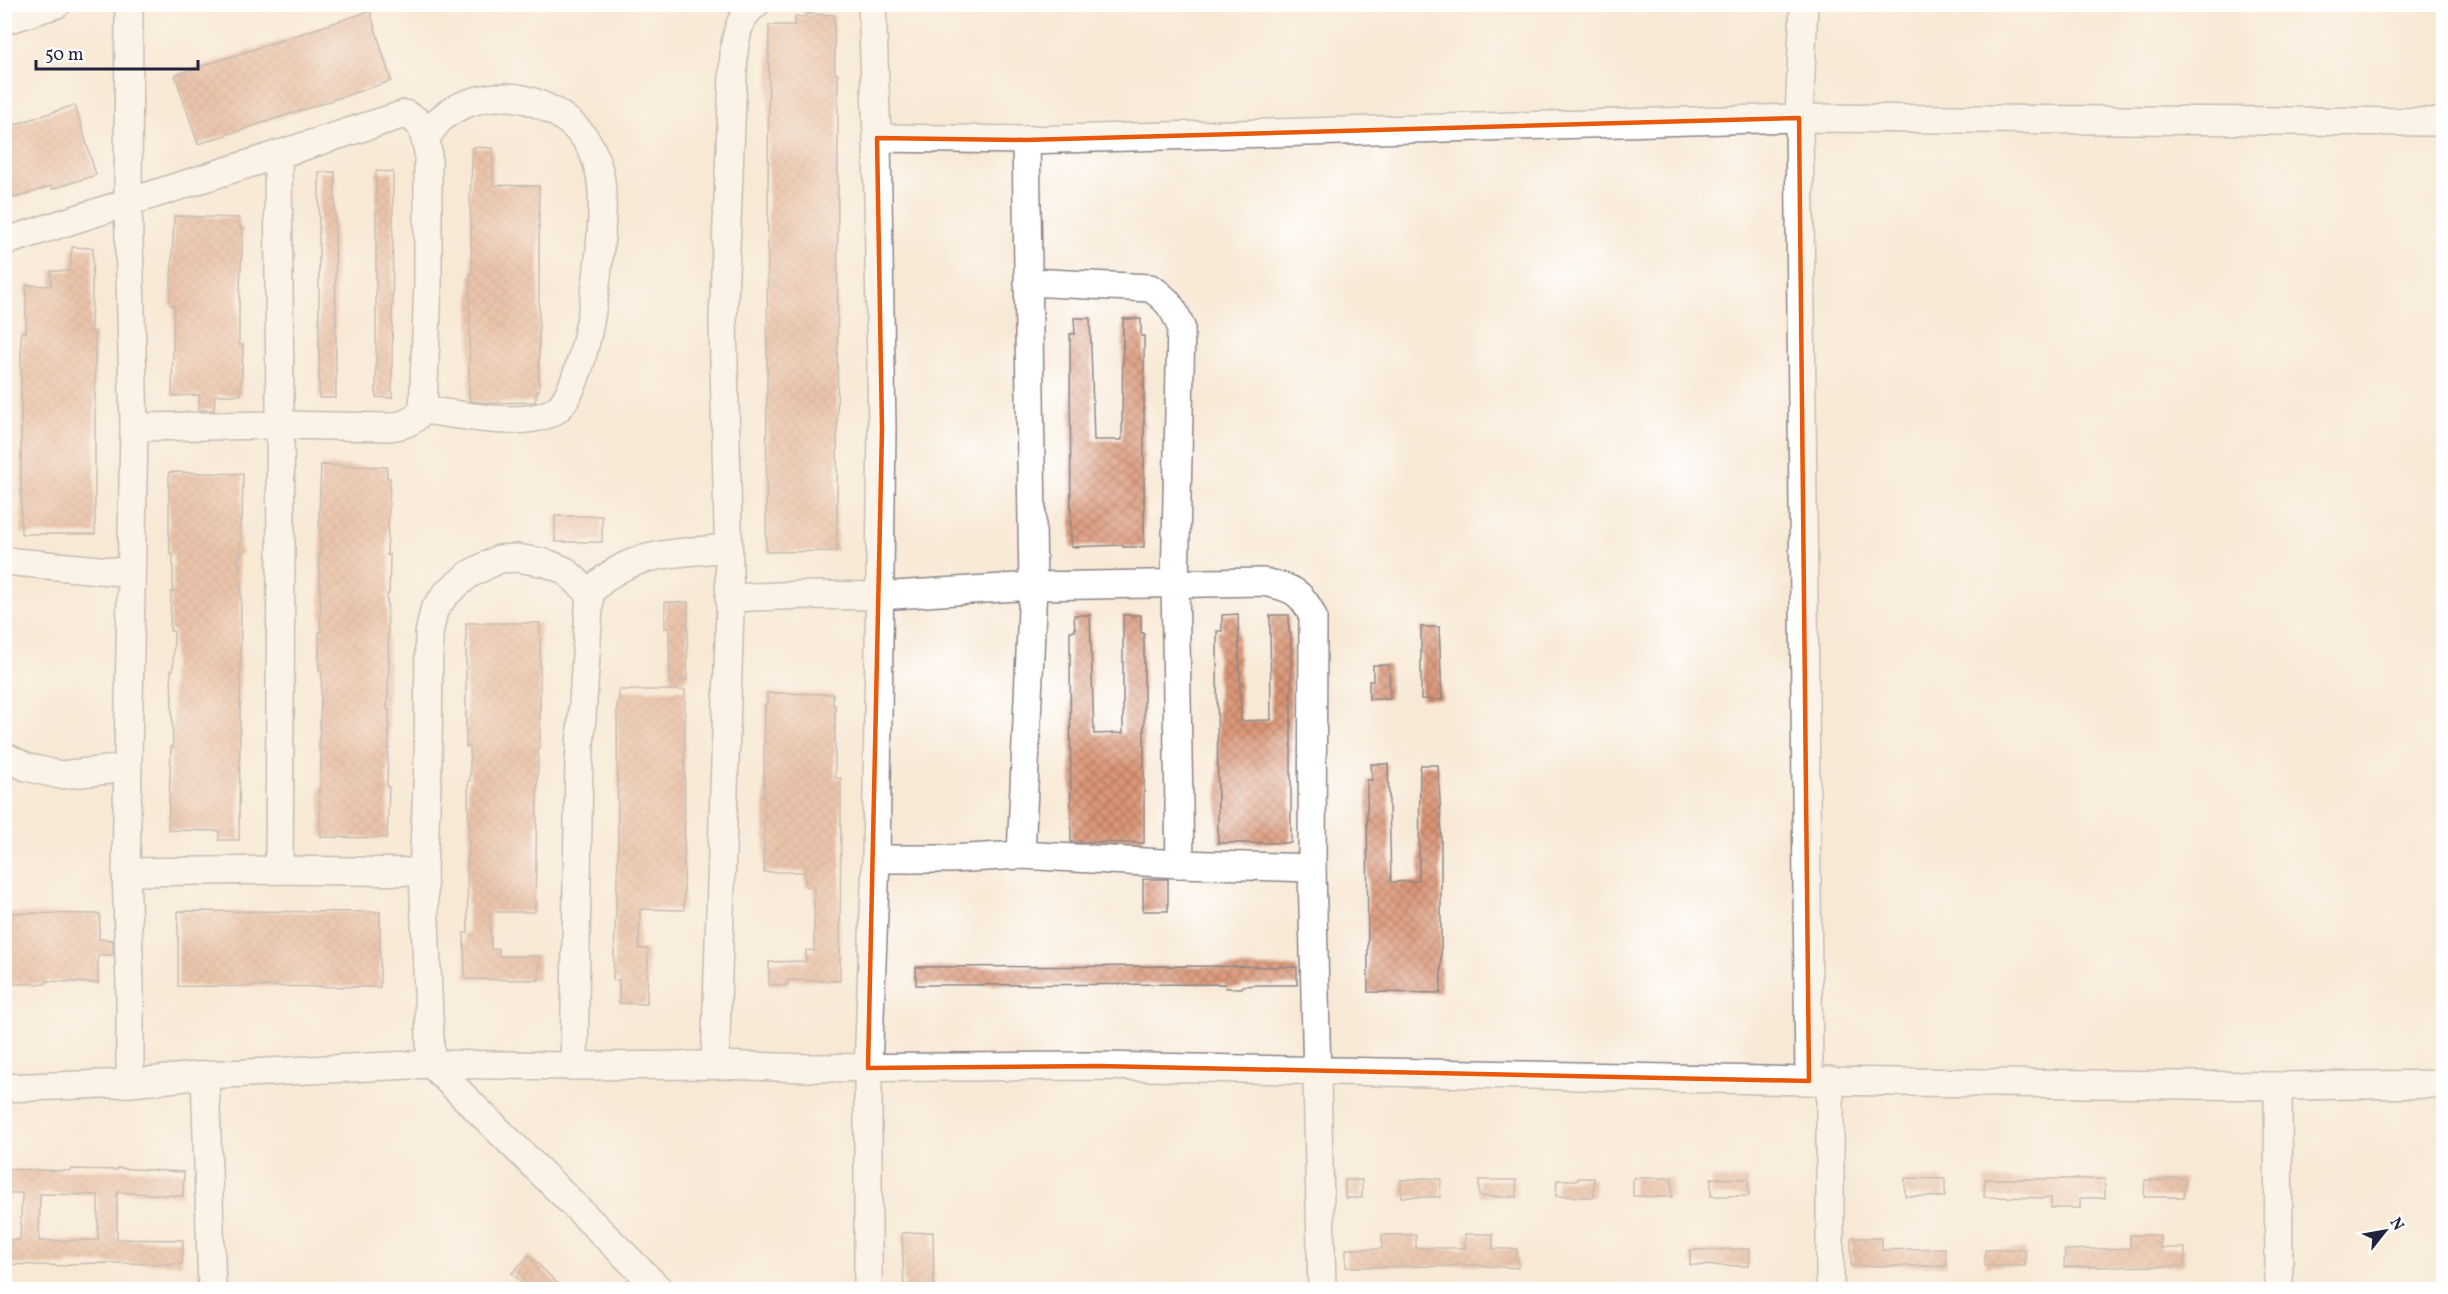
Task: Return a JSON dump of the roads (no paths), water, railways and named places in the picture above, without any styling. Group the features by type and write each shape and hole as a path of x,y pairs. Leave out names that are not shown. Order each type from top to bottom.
{"street":[{"path":"4,21 57,4"},
{"path":"129,4 128,202 134,427 126,872 130,985 130,1083"},
{"path":"715,1065 729,598 723,321 734,51 738,25 747,10 756,4"},
{"path":"868,1290 868,1068 876,859 882,429 877,138 872,4"},
{"path":"1804,4 1799,118 1819,1080 1830,1290"},
{"path":"423,410 482,418 529,419 538,418 562,405 568,396 585,347 594,305 600,244 601,182 593,153 567,121 550,110 515,96 493,97 456,108 441,118 426,138"},
{"path":"4,242 405,114 416,120 426,138 428,151 428,284 423,410 416,419 404,426 389,427 279,425 134,427"},
{"path":"877,138 1026,140 1799,118 2444,122"},
{"path":"1021,855 1033,586 1026,140"},
{"path":"278,154 281,294 279,870"},
{"path":"1028,282 1150,288 1164,296 1176,312 1181,327 1175,583 1180,864"},
{"path":"574,1066 579,763 590,593 601,580 628,562 728,548"},
{"path":"590,593 564,570 546,562 517,558 499,559 468,574 446,594 434,610 429,634 428,764 423,872 431,1064 660,1290"},
{"path":"4,561 131,573"},
{"path":"729,598 805,595 879,596 1033,586 1263,582 1295,591 1307,602 1313,617 1312,868 1322,1290"},
{"path":"4,756 26,767 60,775 128,768"},
{"path":"876,859 950,859 1021,855 1180,864 1312,868"},
{"path":"126,872 279,870 423,872"},
{"path":"4,1088 130,1083 205,1074 431,1064 868,1068 1099,1066 1819,1080 2278,1086 2444,1084"},
{"path":"205,1074 212,1290"},
{"path":"2278,1086 2279,1290"}]}
